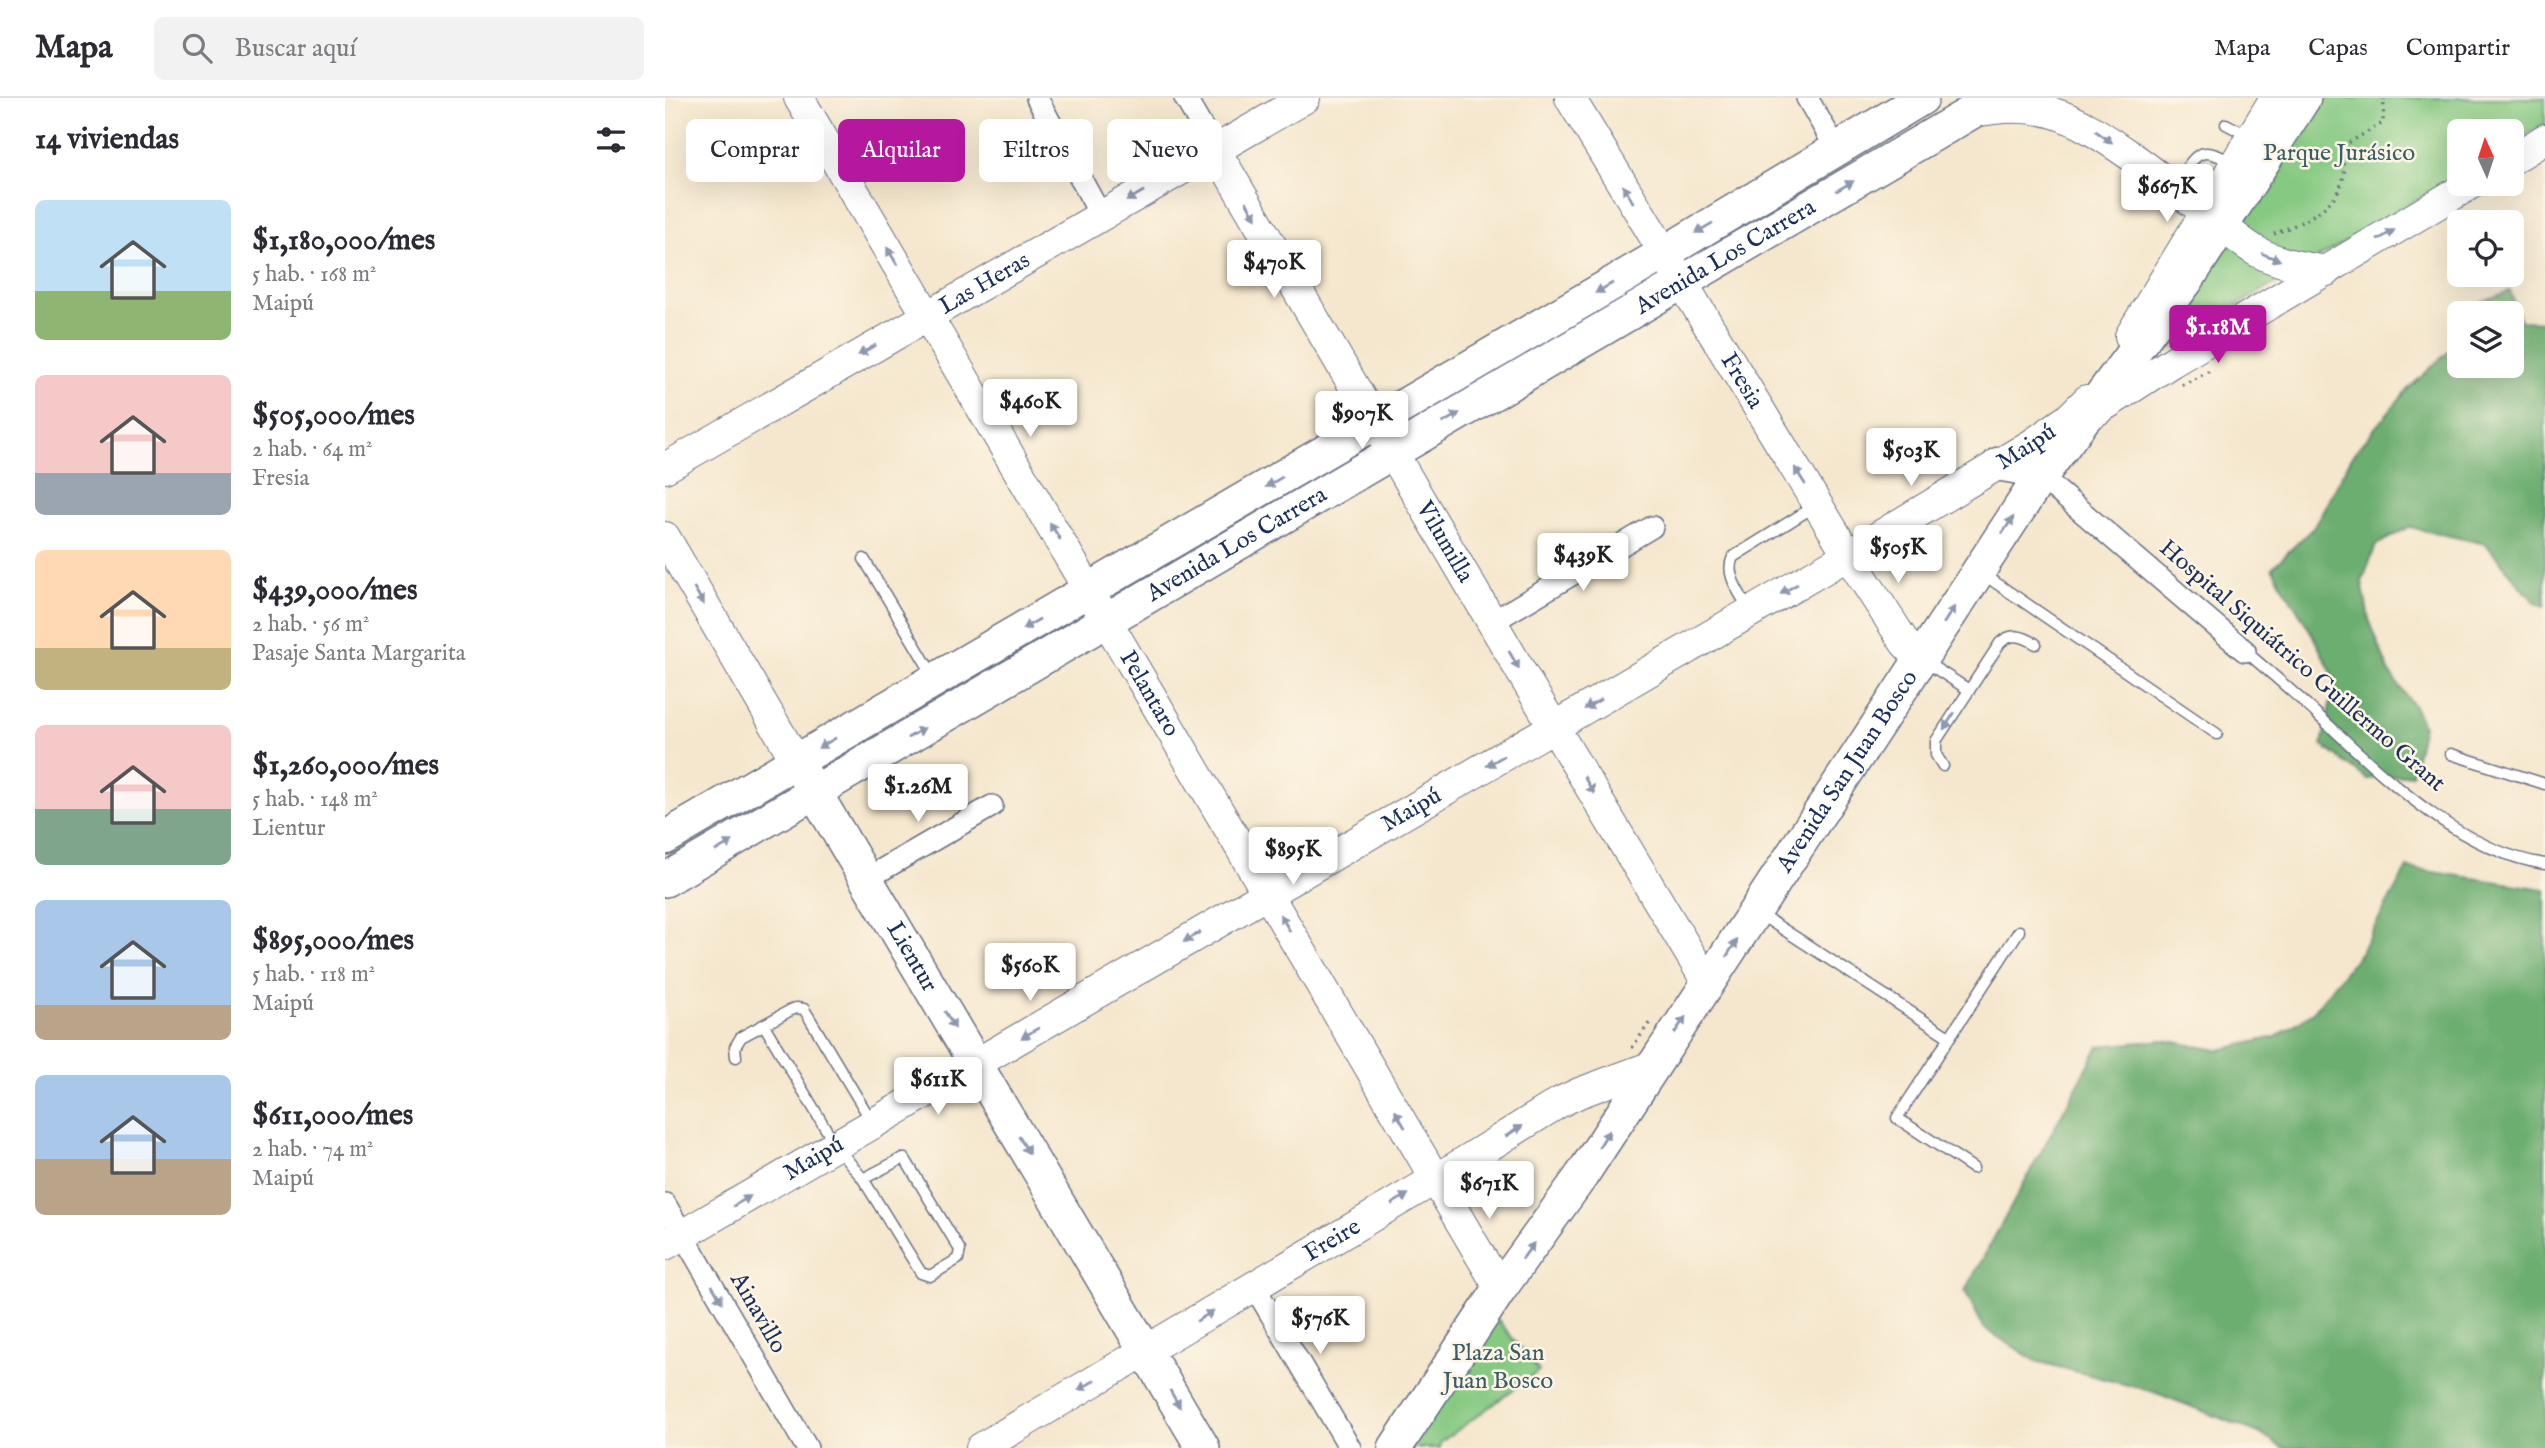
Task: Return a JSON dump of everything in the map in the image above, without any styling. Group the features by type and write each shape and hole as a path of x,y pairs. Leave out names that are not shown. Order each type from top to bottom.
{"main road":[{"name":"Pelantaro","path":"799,98 1500,1289"},
{"name":"Las Heras","path":"1222,146 1305,98"},
{"name":"Fresia","path":"1570,98 1848,555 1905,643 1920,659"},
{"name":"Avenida Los Carrera","path":"665,838 1663,253 1921,98"},
{"name":"Avenida San Juan Bosco","path":"1395,1448 1500,1289 1582,1175 2082,413 2186,280 2234,164 2239,131 2275,98"},
{"name":"Avenida San Juan Bosco","path":"2213,219 2304,98"},
{"name":"Avenida Los Carrera","path":"665,880 1680,282 1990,104"},
{"path":"1990,104 2034,107 2066,115 2095,131 2172,186 2244,243 2270,257 2327,271"},
{"path":"2524,152 2545,139"},
{"name":"Vilumilla","path":"1222,160 1708,984"},
{"name":"Las Heras","path":"665,468 1160,182"},
{"name":"Maipú","path":"674,1240 1848,555 2082,413 2452,196"},
{"path":"1999,464 2017,467 2039,479"},
{"name":"Lientur","path":"665,537 1203,1448"},
{"name":"Freire","path":"981,1448 1560,1102 1652,1066"}],"street":[{"path":"1037,98 1101,216"},
{"name":"Vilumilla","path":"1185,98 1198,119"},
{"path":"1807,98 1836,148"},
{"name":"Hospital Siquiátrico Guillermo Grant","path":"2039,479 2060,493 2245,651"},
{"path":"1492,622 1652,527"},
{"path":"866,879 992,806"},
{"name":"Ainavillo","path":"665,1204 674,1240 807,1448"},
{"path":"1254,1286 1350,1448"}],"lane":[{"path":"2172,186 2199,153 2209,151 2234,164"},
{"path":"1750,612 1731,576 1729,565 1733,557 1817,504"},
{"path":"864,559 935,679"},
{"path":"1978,571 2217,734"},
{"path":"1943,766 1936,755 1936,741 2004,639 2020,636 2036,644"},
{"name":"Hospital Siquiátrico Guillermo Grant","path":"2245,651 2396,785 2456,831 2495,852 2521,861 2545,864"},
{"path":"1920,659 1969,690"},
{"name":"Hospital Siquiátrico Guillermo Grant","path":"2451,754 2545,784"},
{"path":"1756,912 1949,1037"},
{"path":"1973,1168 1897,1118 2019,931"},
{"path":"737,1057 735,1047 738,1040 796,1008 804,1009 874,1125"},
{"path":"764,1025 836,1146 863,1179 922,1273 930,1276 958,1259 960,1250 905,1159 863,1179"}],"path":[{"path":"2271,235 2326,208 2339,189 2344,172 2340,158 2341,147 2382,123 2383,99"}],"green space":[{"name":"Parque Jurásico","path":"2324,98 2545,98 2545,124 2524,136 2524,119 2447,119 2447,182 2141,362 2191,299"},
{"path":"2510,291 2514,301 2482,301"},
{"path":"2524,321 2545,322 2545,606 2535,603 2486,544 2409,527 2376,545 2362,582 2369,619 2389,672 2415,708 2423,726 2412,774 2367,779 2322,745 2335,679 2311,632 2272,568 2314,527 2354,453 2407,390 2447,353 2447,378 2524,378"},
{"path":"2407,868 2545,889 2545,1448 2282,1448 2259,1433 2154,1392 2036,1361 1984,1328 1965,1291 2099,1046 2164,1040 2218,1050 2276,1037 2313,1012 2361,951"},
{"name":"Plaza San Juan Bosco","path":"1496,1318 1539,1371 1441,1442 1440,1448 1404,1448"}]}
